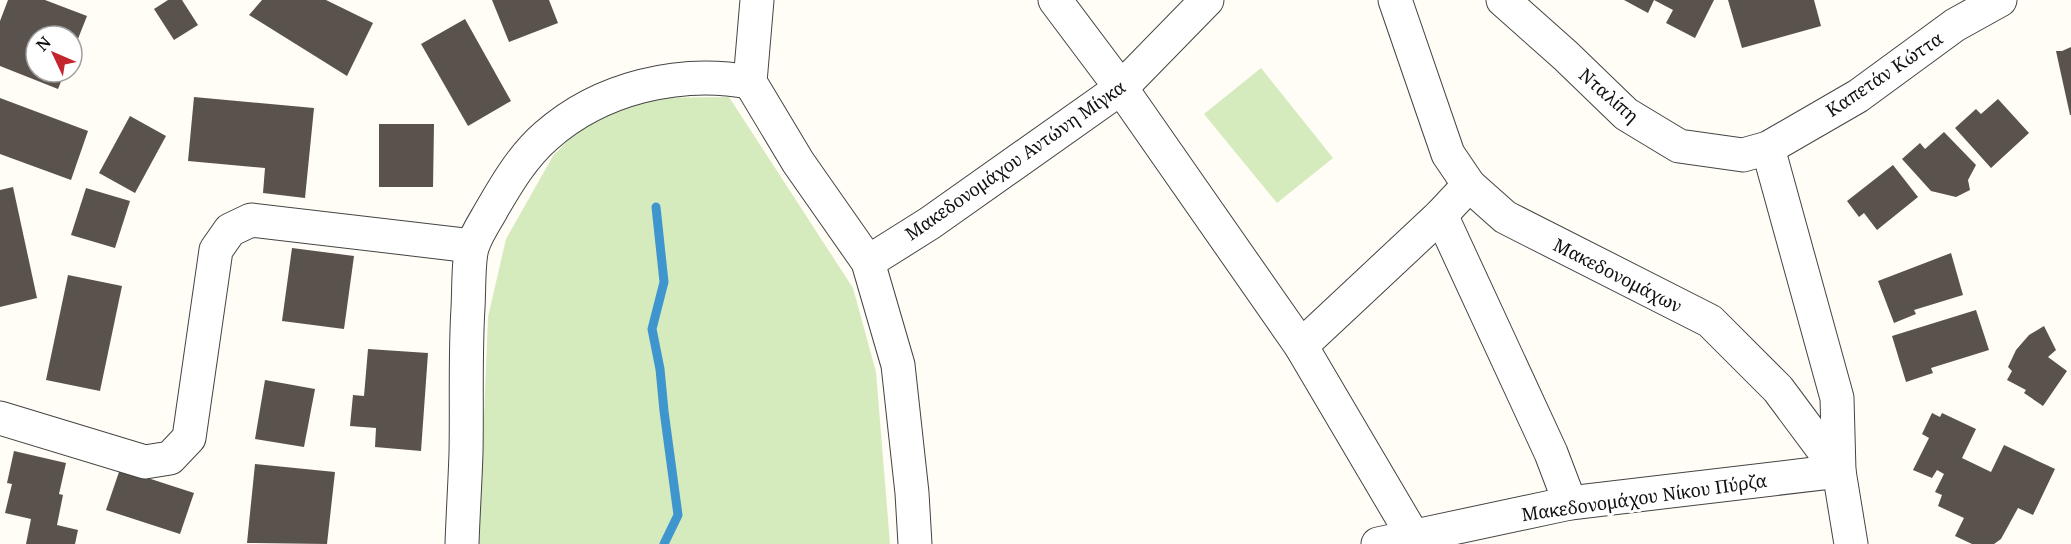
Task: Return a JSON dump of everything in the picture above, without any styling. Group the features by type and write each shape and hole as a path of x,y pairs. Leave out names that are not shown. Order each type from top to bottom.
{"street":[{"path":"757,0 750,82 798,162 868,262 898,365 912,493 915,544"},
{"path":"1055,0 1121,88 1301,346 1413,536"},
{"name":"Μακεδονομάχου Αντώνη Μίγκα","path":"868,262 930,223 1121,88 1207,0"},
{"name":"Μακεδονομάχων","path":"1395,0 1448,154 1468,185 1505,217 1710,321 1778,389 1839,471 1851,544"},
{"name":"Νταλίπη","path":"1503,0 1626,114 1679,146 1743,155 1768,148"},
{"name":"Καπετάν Κώττα","path":"1768,148 1858,96 1955,25 2000,0"},
{"path":"462,544 466,453 466,339 472,246 507,184 546,136 569,119 627,90 666,81 725,78 750,82"},
{"path":"1768,148 1837,398 1839,471"},
{"path":"1301,346 1441,215 1468,185"},
{"path":"1441,215 1551,453 1570,503"},
{"path":"0,418 145,462 170,458 189,438 216,250 231,230 251,220 472,246"},
{"name":"Μακεδονομάχου Νίκου Πύρζα","path":"1378,544 1570,503 1839,471"}],"green space":[{"path":"1261,68 1333,158 1277,203 1204,114"},
{"path":"729,97 853,288 876,372 890,544 479,544 488,317 506,239 553,156 589,119 637,98"}],"building":[{"path":"8,0 45,0 87,16 84,24 24,24 24,76 0,66 0,21"},
{"path":"168,0 182,0 198,25 174,40 154,9"},
{"path":"262,0 326,0 373,23 347,76 249,15"},
{"path":"492,0 549,0 558,23 509,42"},
{"path":"1624,0 1654,0 1648,13"},
{"path":"1654,0 1714,0 1695,38 1666,23 1673,10"},
{"path":"1728,0 1814,0 1821,26 1742,48"},
{"path":"465,19 511,101 468,126 421,44"},
{"path":"2071,47 2071,115 2070,115 2056,51"},
{"path":"45,84 60,84 58,89"},
{"path":"194,97 314,108 305,198 263,193 265,168 188,161"},
{"path":"0,98 88,131 71,180 0,154"},
{"path":"1998,99 2029,133 1991,168 1955,128 1976,109 1981,114"},
{"path":"130,116 166,136 135,193 99,173"},
{"path":"379,124 434,124 433,187 379,187"},
{"path":"1944,132 1976,165 1968,180 1970,190 1956,197 1931,191 1902,159 1920,143 1925,149"},
{"path":"1893,165 1918,197 1877,230 1864,213 1859,217 1847,201"},
{"path":"13,187 37,298 0,307 0,190"},
{"path":"86,188 130,201 115,248 71,235"},
{"path":"292,248 354,256 344,329 282,321"},
{"path":"1951,253 1963,295 1914,310 1916,314 1894,323 1878,281"},
{"path":"68,275 122,286 100,391 46,380"},
{"path":"1976,310 1989,350 1931,368 1933,373 1906,382 1892,336"},
{"path":"2044,326 2056,350 2048,357 2067,371 2043,406 2024,393 2026,390 2007,380 2012,371 2008,367 2016,350 2029,335"},
{"path":"368,349 428,353 421,451 375,447 376,428 350,426 353,395 364,396"},
{"path":"265,380 315,389 304,447 255,439"},
{"path":"1932,413 1940,417 1942,413 1976,429 1962,458 1991,472 2004,445 2055,469 2033,515 2018,508 2001,539 1994,544 1972,544 1955,536 1964,518 1938,506 1942,495 1935,492 1944,474 1937,470 1932,478 1913,470 1929,438 1922,434"},
{"path":"14,451 66,463 59,494 63,495 57,525 78,530 75,544 26,544 31,519 5,513 12,484 7,483"},
{"path":"255,464 335,472 327,544 247,543"},
{"path":"120,469 194,493 180,534 106,510"}],"waterway":[{"path":"656,207 664,282 652,329 660,369 678,515 664,544"}]}
